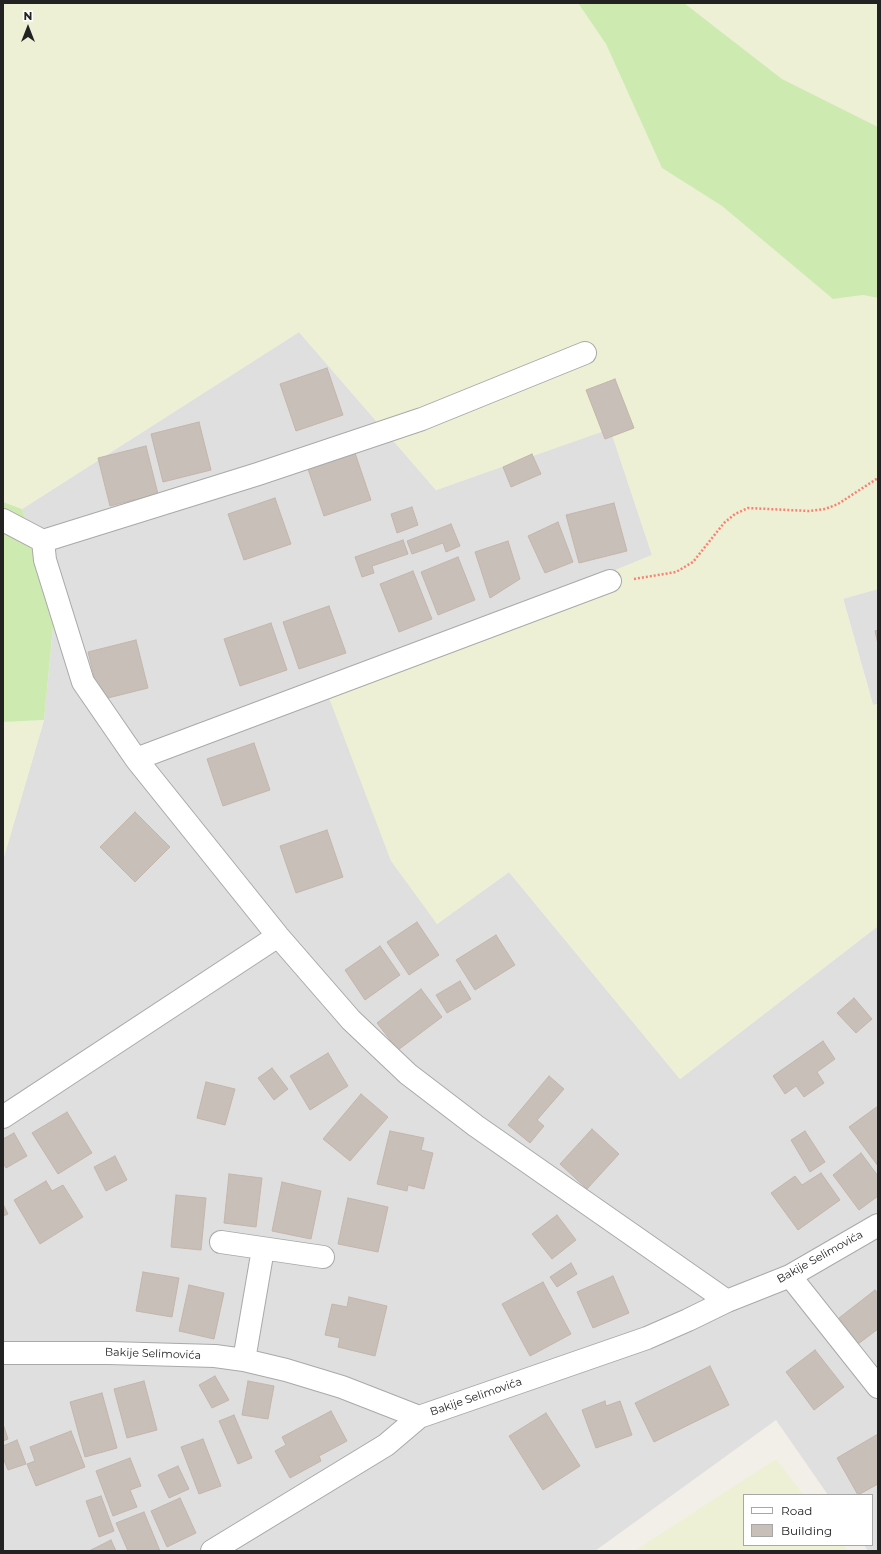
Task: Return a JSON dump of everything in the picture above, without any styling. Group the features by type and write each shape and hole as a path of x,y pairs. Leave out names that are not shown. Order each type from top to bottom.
{"street":[{"path":"3,520 43,541 258,474 422,419 585,353"},
{"path":"43,541 45,560 82,682 136,759 278,936 351,1020 408,1074 476,1126 727,1301"},
{"path":"136,759 610,581"},
{"path":"3,1117 278,936"},
{"name":"Bakije Selimovića","path":"3,1353 117,1353 215,1356 244,1360 286,1370 342,1387 419,1417 647,1338 727,1301 790,1276 878,1225"},
{"path":"221,1242 323,1257"},
{"path":"244,1360 263,1249"},
{"path":"790,1276 878,1387"},
{"path":"212,1551 386,1445 419,1417"}],"path":[{"path":"610,581 644,578 676,572 693,562 724,523 735,514 748,508 809,511 825,508 838,504 878,478"}],"shaded area":[{"path":"299,332 436,490 610,428 652,555 326,690 437,924 509,872 680,1079 878,926 878,1551 868,1551 865,1546 873,1546 873,1494 827,1494 776,1420 595,1551 3,1551 3,860 44,720 56,598 22,509"},
{"path":"878,589 878,704 873,705 843,598"}],"green space":[{"path":"3,3 578,3 606,44 662,168 722,206 833,299 863,295 878,298 878,589 843,599 873,705 878,704 878,926 680,1079 509,872 437,924 391,861 326,690 652,555 610,429 436,490 299,332 22,509 3,502"},
{"path":"578,3 684,3 782,79 878,127 878,298 863,295 833,299 722,206 662,168 606,44"},
{"path":"684,3 878,3 878,127 782,79"},
{"path":"3,502 22,509 56,597 44,720 3,722"},
{"path":"44,720 11,833 3,860 3,722"},
{"path":"776,1459 803,1494 743,1494 743,1546 845,1546 848,1551 634,1551"}],"building":[{"path":"327,368 343,415 296,431 280,384"},
{"path":"615,379 634,428 605,439 586,390"},
{"path":"199,422 211,470 163,482 151,434"},
{"path":"146,446 158,494 110,506 98,458"},
{"path":"355,453 371,500 324,516 308,469"},
{"path":"532,454 541,474 511,487 503,467"},
{"path":"275,498 291,544 244,560 228,514"},
{"path":"614,503 627,551 579,563 566,515"},
{"path":"412,507 418,525 397,533 391,514"},
{"path":"558,522 573,562 545,573 528,536"},
{"path":"451,524 460,546 446,552 443,543 412,554 407,541"},
{"path":"403,540 408,554 372,566 374,573 362,577 355,557"},
{"path":"508,541 520,579 490,598 475,552"},
{"path":"458,557 475,600 438,615 421,572"},
{"path":"413,571 432,619 399,632 380,584"},
{"path":"329,606 346,653 299,669 283,622"},
{"path":"271,623 287,670 240,686 224,639"},
{"path":"878,630 878,644 875,631"},
{"path":"136,640 148,688 100,700 88,652"},
{"path":"254,743 270,790 223,806 207,759"},
{"path":"135,812 170,847 135,882 100,847"},
{"path":"327,830 343,877 296,893 280,846"},
{"path":"417,922 439,955 409,975 387,942"},
{"path":"496,935 515,965 475,990 456,960"},
{"path":"380,946 400,975 365,1000 345,970"},
{"path":"460,981 471,999 447,1013 436,995"},
{"path":"421,989 442,1017 398,1050 377,1023"},
{"path":"854,998 872,1019 856,1033 837,1013"},
{"path":"823,1041 835,1059 817,1072 824,1083 804,1097 796,1086 785,1094 773,1076"},
{"path":"328,1053 348,1086 310,1110 290,1076"},
{"path":"272,1068 288,1089 274,1100 258,1078"},
{"path":"549,1076 564,1089 537,1120 544,1126 530,1143 508,1125"},
{"path":"206,1082 235,1089 225,1125 197,1118"},
{"path":"361,1094 388,1117 350,1161 323,1139"},
{"path":"878,1106 878,1166 849,1127"},
{"path":"67,1112 92,1153 58,1174 32,1133"},
{"path":"592,1129 619,1154 587,1189 560,1164"},
{"path":"390,1131 424,1138 421,1150 433,1153 424,1189 408,1185 407,1191 377,1184"},
{"path":"805,1131 825,1162 810,1172 791,1140"},
{"path":"14,1133 27,1156 6,1168 3,1163 3,1139"},
{"path":"861,1153 878,1176 878,1196 859,1210 833,1175"},
{"path":"115,1156 127,1180 106,1191 94,1167"},
{"path":"821,1173 840,1200 798,1230 771,1193 795,1176 802,1185"},
{"path":"229,1174 262,1178 256,1227 224,1223"},
{"path":"46,1181 52,1191 63,1185 83,1217 40,1244 14,1200"},
{"path":"282,1182 321,1191 311,1239 272,1231"},
{"path":"176,1195 206,1198 201,1250 171,1247"},
{"path":"348,1198 388,1207 378,1252 338,1244"},
{"path":"3,1204 8,1214 3,1216"},
{"path":"557,1215 576,1240 552,1259 532,1234"},
{"path":"571,1263 577,1274 557,1287 550,1277"},
{"path":"143,1272 179,1278 172,1317 136,1311"},
{"path":"613,1276 629,1313 593,1328 577,1292"},
{"path":"543,1282 571,1334 530,1356 502,1304"},
{"path":"189,1285 224,1293 214,1339 179,1331"},
{"path":"875,1290 878,1293 878,1329 858,1344 839,1318"},
{"path":"349,1297 387,1306 375,1356 338,1347 340,1338 325,1335 332,1304 347,1307"},
{"path":"815,1350 844,1387 814,1410 786,1372"},
{"path":"710,1366 729,1405 654,1442 635,1403"},
{"path":"215,1376 229,1400 212,1408 199,1385"},
{"path":"144,1381 157,1430 127,1438 114,1389"},
{"path":"248,1381 274,1386 268,1419 242,1415"},
{"path":"102,1393 117,1448 85,1457 70,1402"},
{"path":"605,1401 606,1406 620,1401 632,1435 596,1448 582,1410"},
{"path":"331,1411 347,1441 319,1456 321,1461 290,1478 275,1451 286,1445 282,1437"},
{"path":"546,1413 580,1466 543,1490 509,1436"},
{"path":"234,1415 252,1458 238,1464 219,1421"},
{"path":"3,1424 8,1439 3,1441"},
{"path":"71,1431 85,1467 36,1486 27,1464 35,1461 30,1447"},
{"path":"878,1434 878,1484 857,1494 837,1458"},
{"path":"203,1439 221,1486 199,1494 181,1447"},
{"path":"17,1440 26,1464 8,1470 3,1458 3,1446"},
{"path":"130,1458 141,1486 130,1490 137,1507 113,1516 96,1471"},
{"path":"178,1466 189,1489 169,1498 158,1475"},
{"path":"101,1496 114,1531 99,1537 86,1501"},
{"path":"180,1498 196,1533 167,1547 151,1511"},
{"path":"144,1512 160,1551 128,1551 116,1523"},
{"path":"111,1540 116,1551 89,1551"}]}
